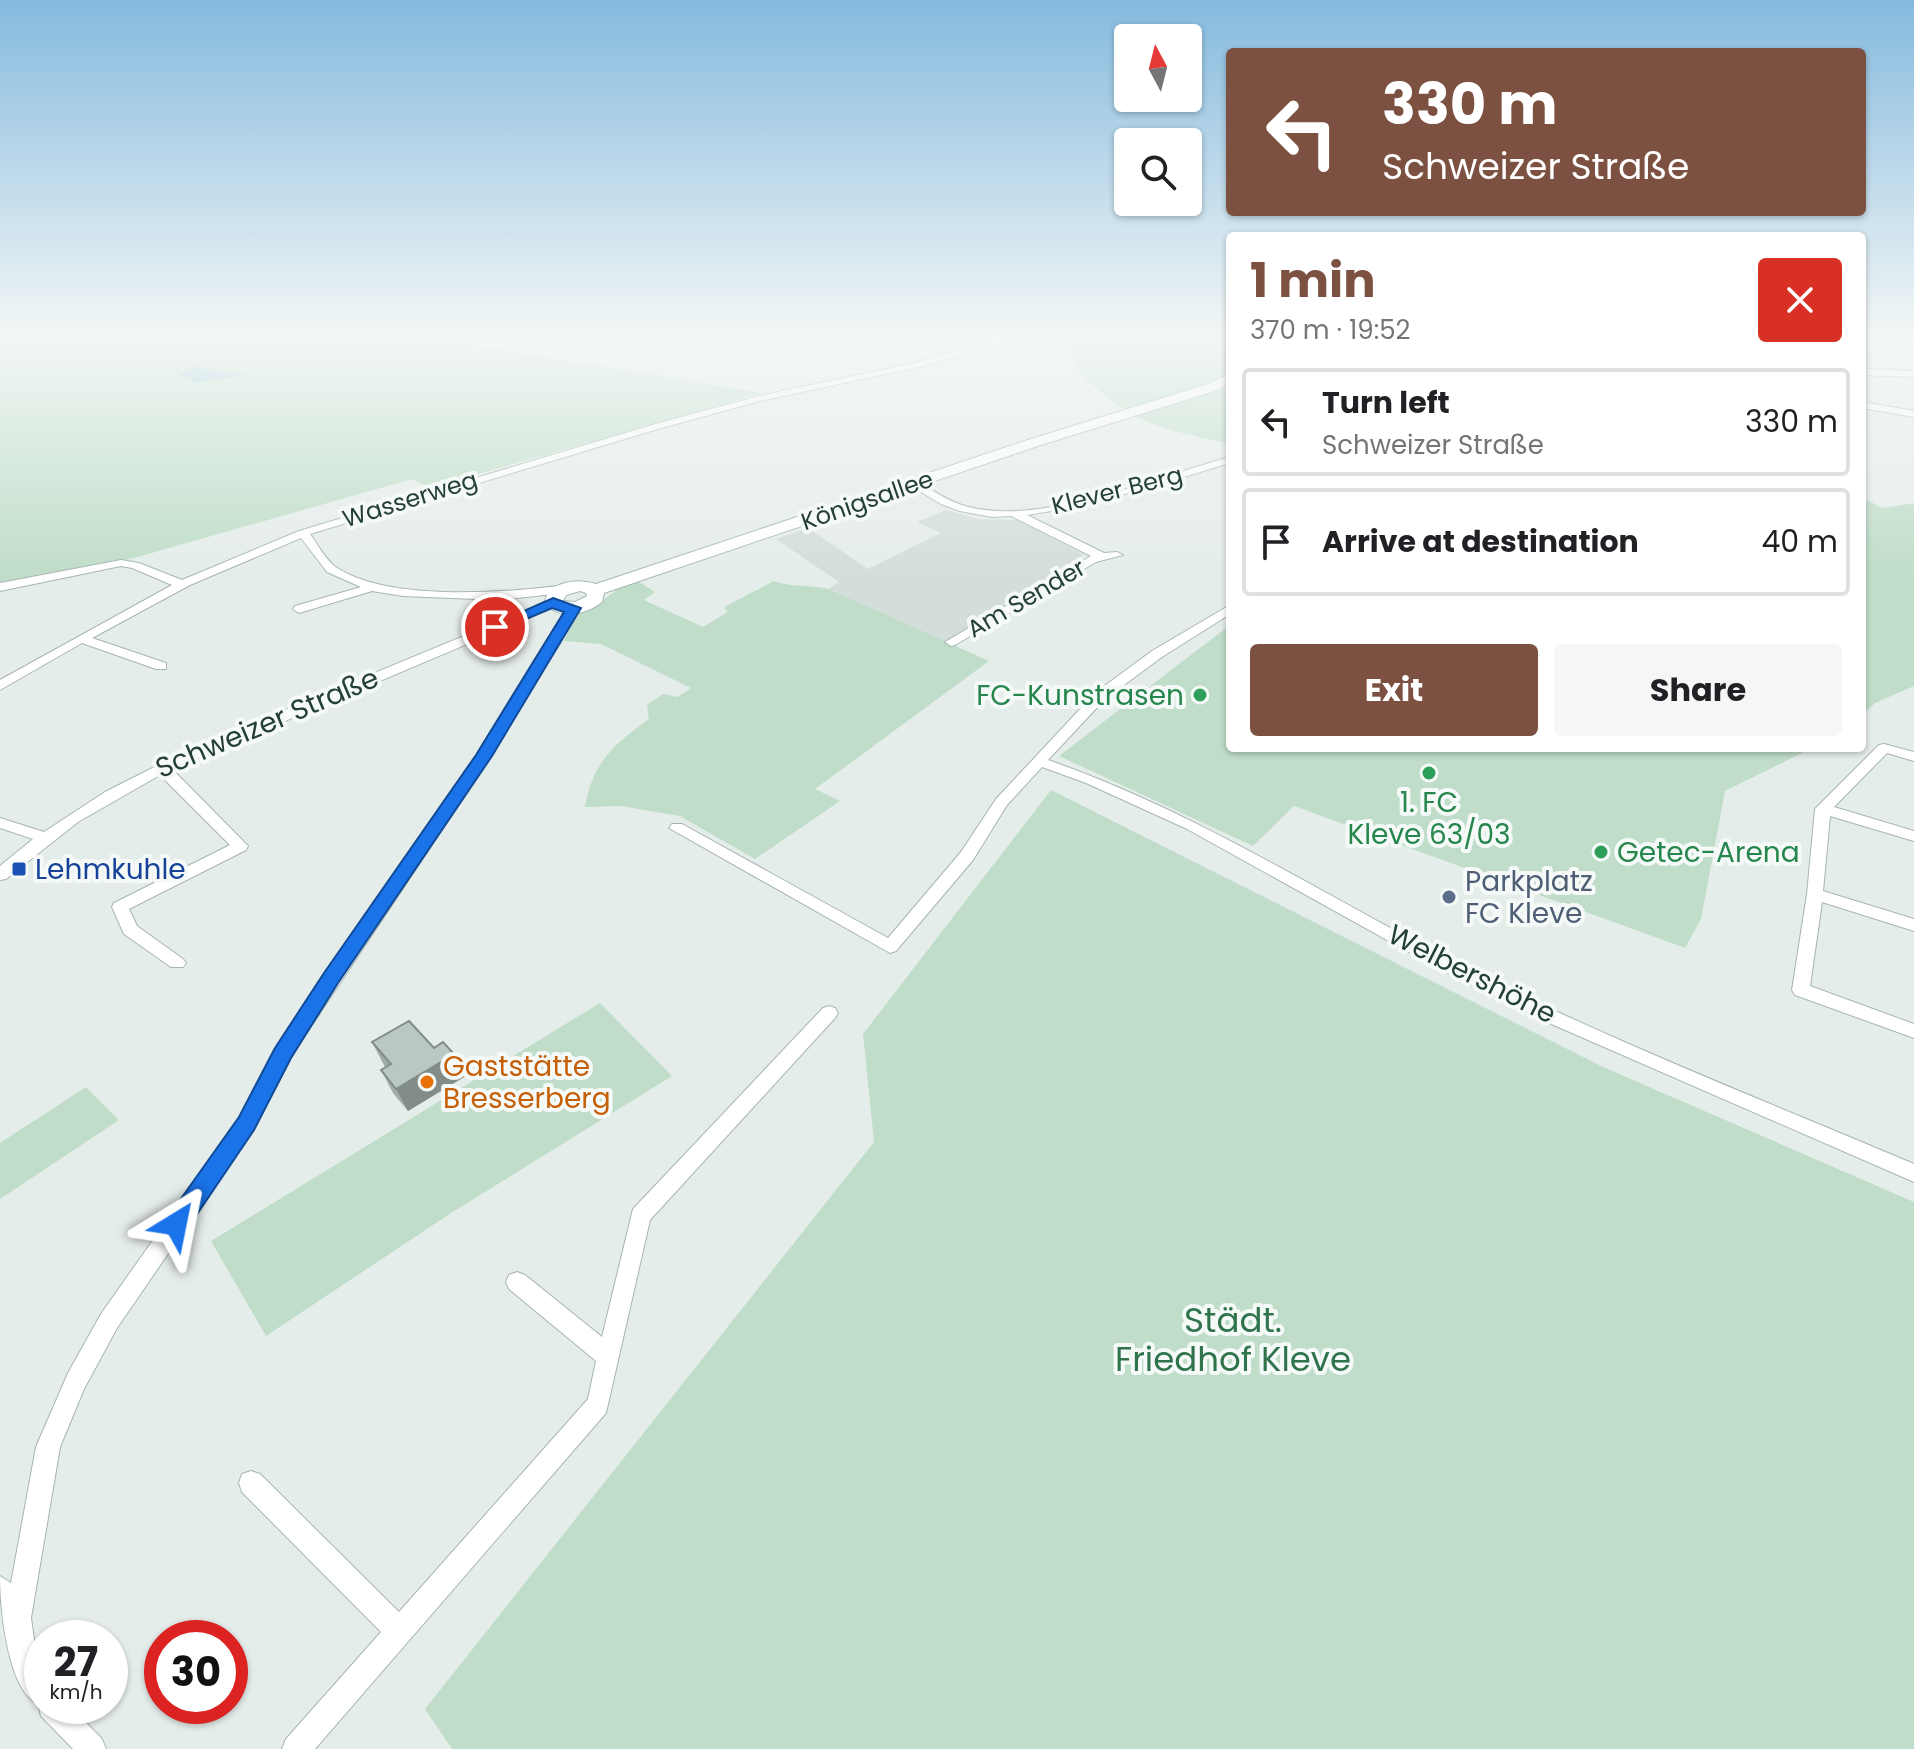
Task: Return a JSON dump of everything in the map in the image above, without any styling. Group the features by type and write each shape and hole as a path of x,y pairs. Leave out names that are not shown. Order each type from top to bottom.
{"street":[{"name":"Wasserweg","path":"0,686 246,553 303,533 705,414"},
{"name":"Königsallee","path":"556,596 576,586 595,590 1131,414"},
{"name":"Klever Berg","path":"915,484 964,510 1012,512 1080,503 1226,461"},
{"name":"Am Sender","path":"1012,512 1102,557"},
{"path":"303,533 331,570 372,587 403,592 556,596 563,608 574,608"},
{"name":"Am Sender","path":"951,642 1092,559 1117,555"},
{"path":"0,587 121,563 135,565 182,585"},
{"path":"299,609 372,587"},
{"name":"Königsallee","path":"24,1665 18,1618 48,1447 76,1381 109,1321 246,1124 283,1053 484,756 574,608 591,603 596,598 595,590"},
{"name":"Schweizer Straße","path":"0,875 42,837 82,810 162,768 556,596"},
{"path":"677,828 890,947 967,856 1001,802 1100,696 1157,654 1226,611"},
{"path":"83,639 161,666"},
{"path":"1914,757 1884,748 1823,809 1801,990 1914,1031"},
{"name":"Welbershöhe","path":"1038,761 1167,812 1439,961 1610,1043 1914,1173"},
{"path":"162,768 240,846 120,907 130,930 177,963"},
{"path":"1823,809 1914,836"},
{"path":"0,823 42,837"},
{"path":"1815,894 1914,925"},
{"path":"296,1749 598,1405 640,1216 829,1013"},
{"path":"517,1282 608,1356"},
{"path":"251,1483 399,1631"},
{"path":"0,1589 18,1618"},
{"path":"68,1724 92,1749"}],"shaded area":[{"path":"946,510 978,519 1019,520 1084,555 944,643 828,589 839,582 776,539 808,528 868,569 941,533 917,522"}],"green space":[{"path":"0,414 690,414 430,488 412,479 134,558 0,584"},
{"path":"1131,414 1226,414 1226,443 1174,431"},
{"path":"1866,501 1882,508 1914,503 1914,686 1875,703 1866,711"},
{"path":"636,580 655,592 644,600 703,627 728,612 724,607 774,581 828,589 989,661 815,789 840,801 755,859 680,816 621,806 585,807 599,766 615,746 649,719 647,705 663,694 678,697 691,688 601,644 564,641 577,613"},
{"name":"1. FC Kleve 63/03","path":"1226,628 1226,752 1804,752 1725,791 1701,919 1685,948 1294,806 1253,846 1059,756"},
{"name":"Städt. Friedhof Kleve","path":"1051,790 1603,1067 1914,1202 1914,1749 452,1749 425,1709 874,1142 863,1034"},
{"path":"600,1003 672,1076 451,1213 266,1336 211,1241"},
{"path":"86,1087 119,1120 0,1199 0,1143"}],"building":[{"path":"409,1021 434,1048 443,1042 454,1054 396,1089 381,1070 391,1064 372,1042"}],"place":[{"name":"FC-Kunstrasen","path":"1200,695"},
{"name":"1. FC Kleve 63/03","path":"1429,773"},
{"name":"Getec-Arena","path":"1601,852"},
{"name":"Lehmkuhle","path":"19,869"},
{"name":"Parkplatz FC Kleve","path":"1449,897"},
{"name":"Gaststätte Bresserberg","path":"427,1082"}],"route":[{"path":"176,1224 246,1124 283,1053 331,978 484,756 574,608 563,608 553,603 495,627"}]}
